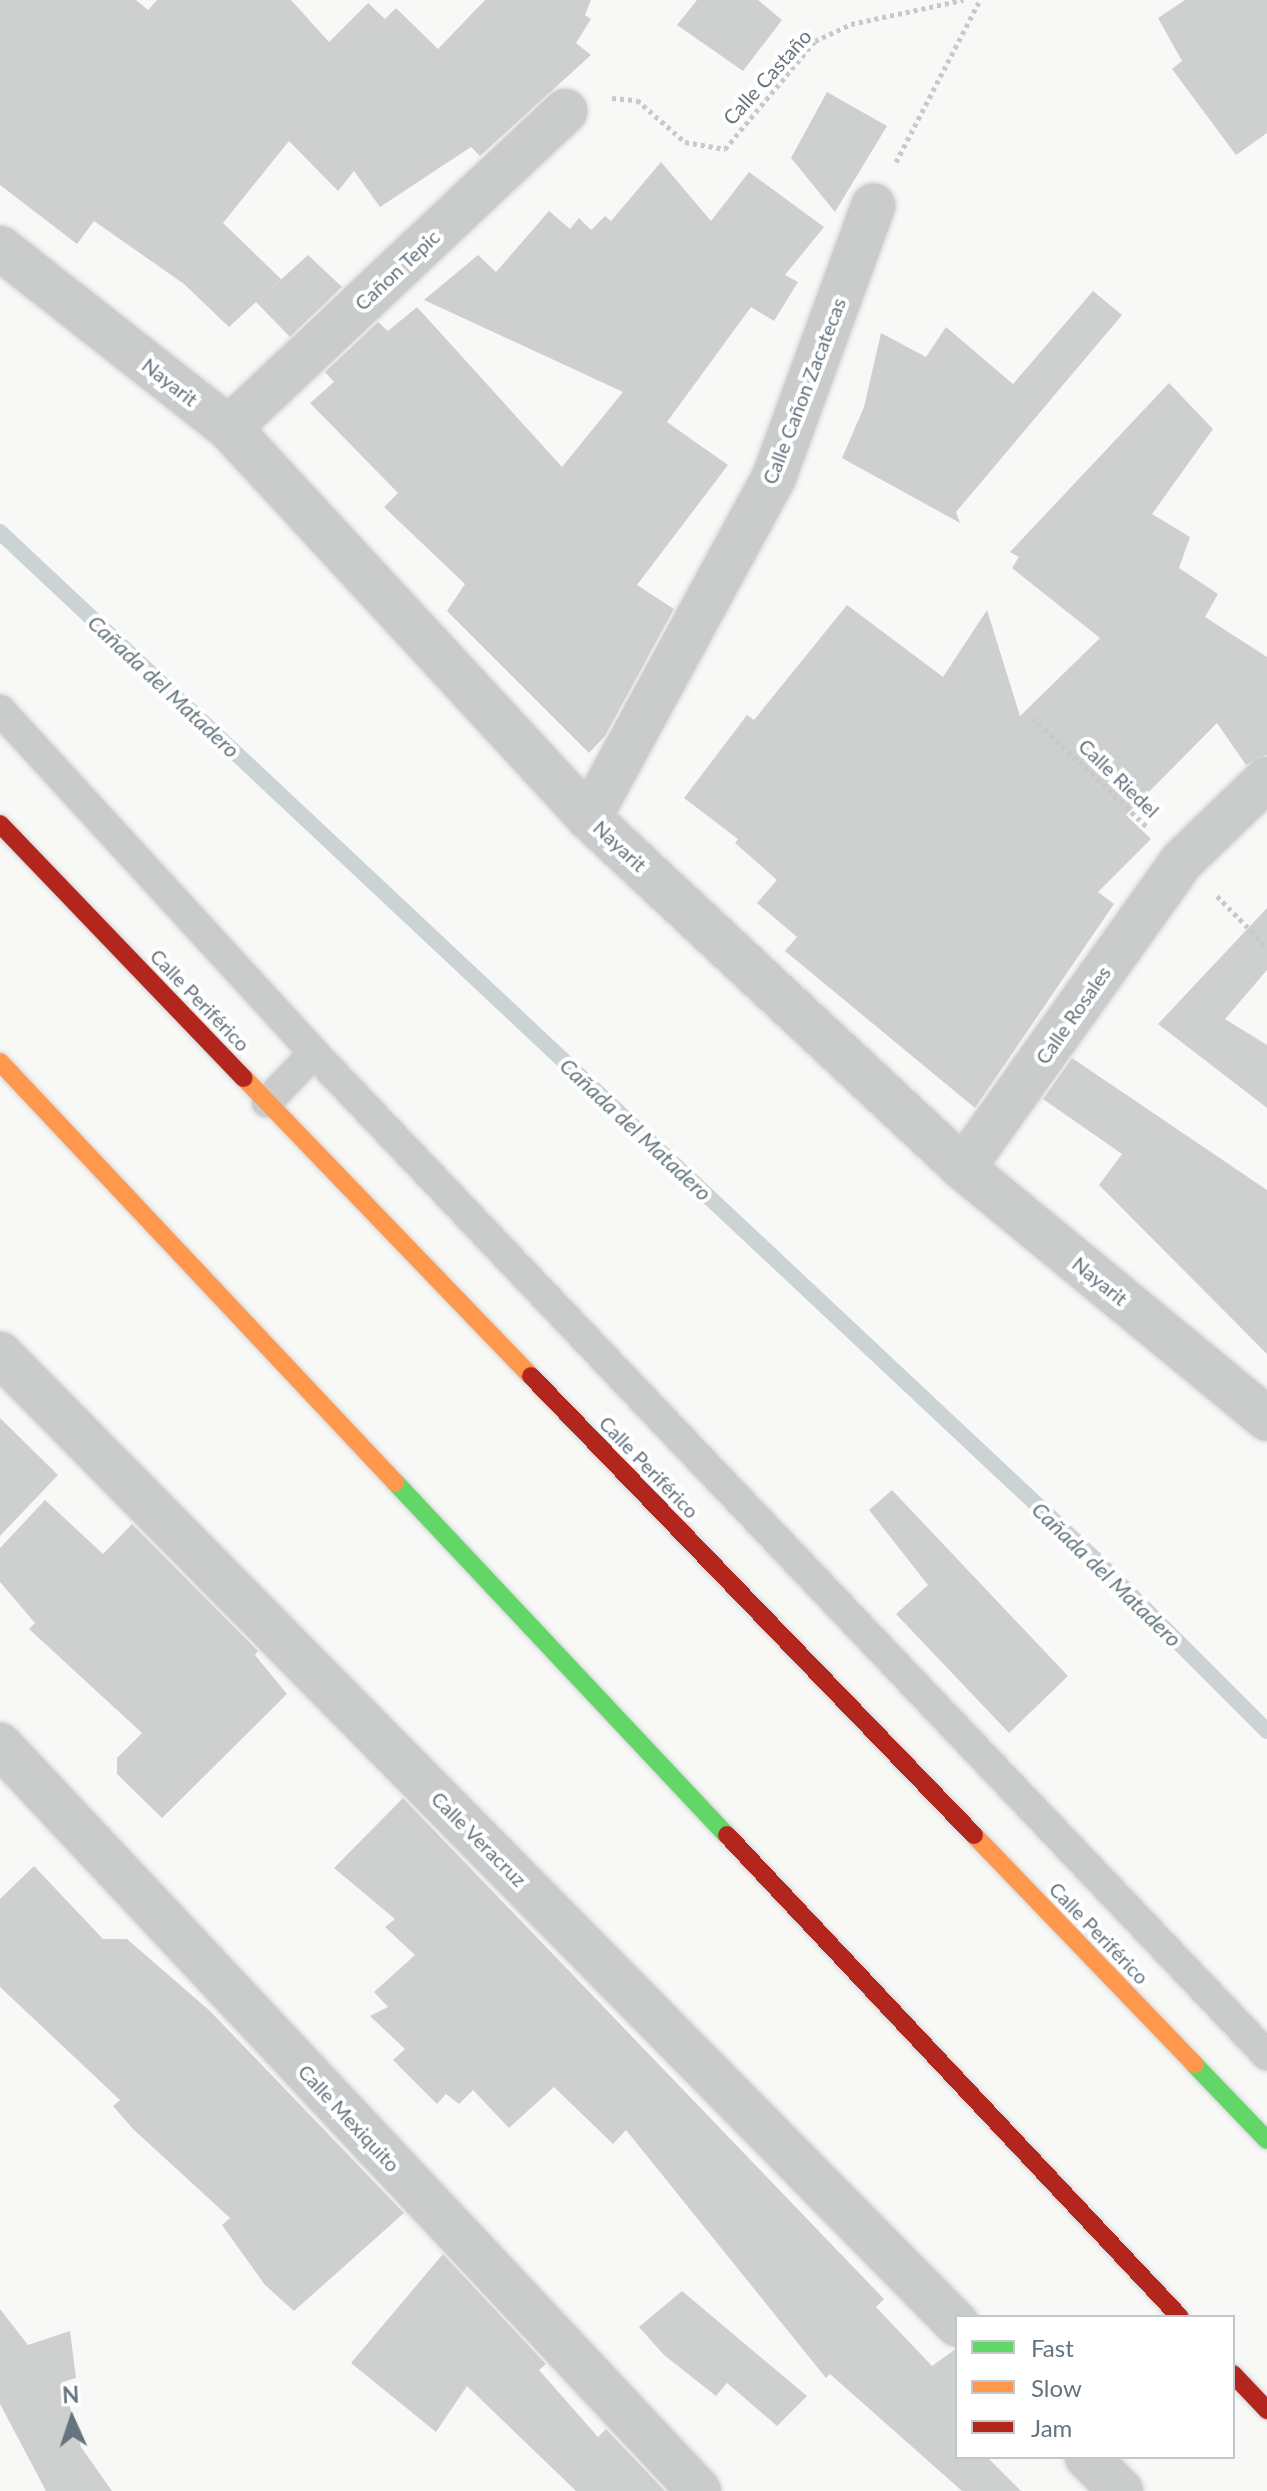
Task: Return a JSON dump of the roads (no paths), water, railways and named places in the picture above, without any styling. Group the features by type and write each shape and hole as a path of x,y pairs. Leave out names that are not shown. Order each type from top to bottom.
{"highway":[{"name":"Calle Periférico","path":"0,824 1267,2140"},
{"path":"0,1062 1178,2315"},
{"path":"1235,2376 1267,2410"}],"street":[{"name":"Cañon Tepic","path":"229,428 565,111"},
{"name":"Calle Cañon Zacatecas","path":"589,818 774,477 873,206"},
{"name":"Nayarit","path":"0,248 229,428 589,818 963,1168 1267,1419"},
{"name":"Calle Rosales","path":"963,1168 1182,861 1267,779"},
{"name":"Calle Veracruz","path":"0,1354 955,2322"},
{"name":"Calle Mexiquito","path":"0,1745 699,2491"},
{"path":"1089,2459 1121,2491"}],"lane":[{"path":"0,710 314,1053 1267,2055"},
{"path":"267,1102 314,1053"}],"waterway":[{"name":"Cañada del Matadero","path":"0,532 1096,1560 1267,1731"}]}
